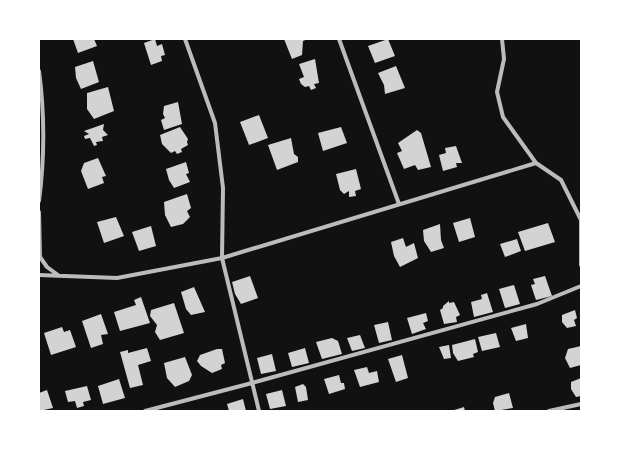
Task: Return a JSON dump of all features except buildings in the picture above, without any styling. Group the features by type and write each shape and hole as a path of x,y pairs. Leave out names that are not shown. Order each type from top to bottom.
{"street":[{"path":"185,39 215,123 223,188 222,258 259,411"},
{"path":"339,39 400,204"},
{"path":"502,39 504,59 496,92 503,118 536,162 561,180 581,220 581,265"},
{"path":"39,71 45,126 39,201"},
{"path":"39,275 117,278 222,258 536,162"},
{"path":"39,212 40,257 47,267 59,275"},
{"path":"145,411 538,304 581,286"},
{"path":"549,411 581,404"}]}
